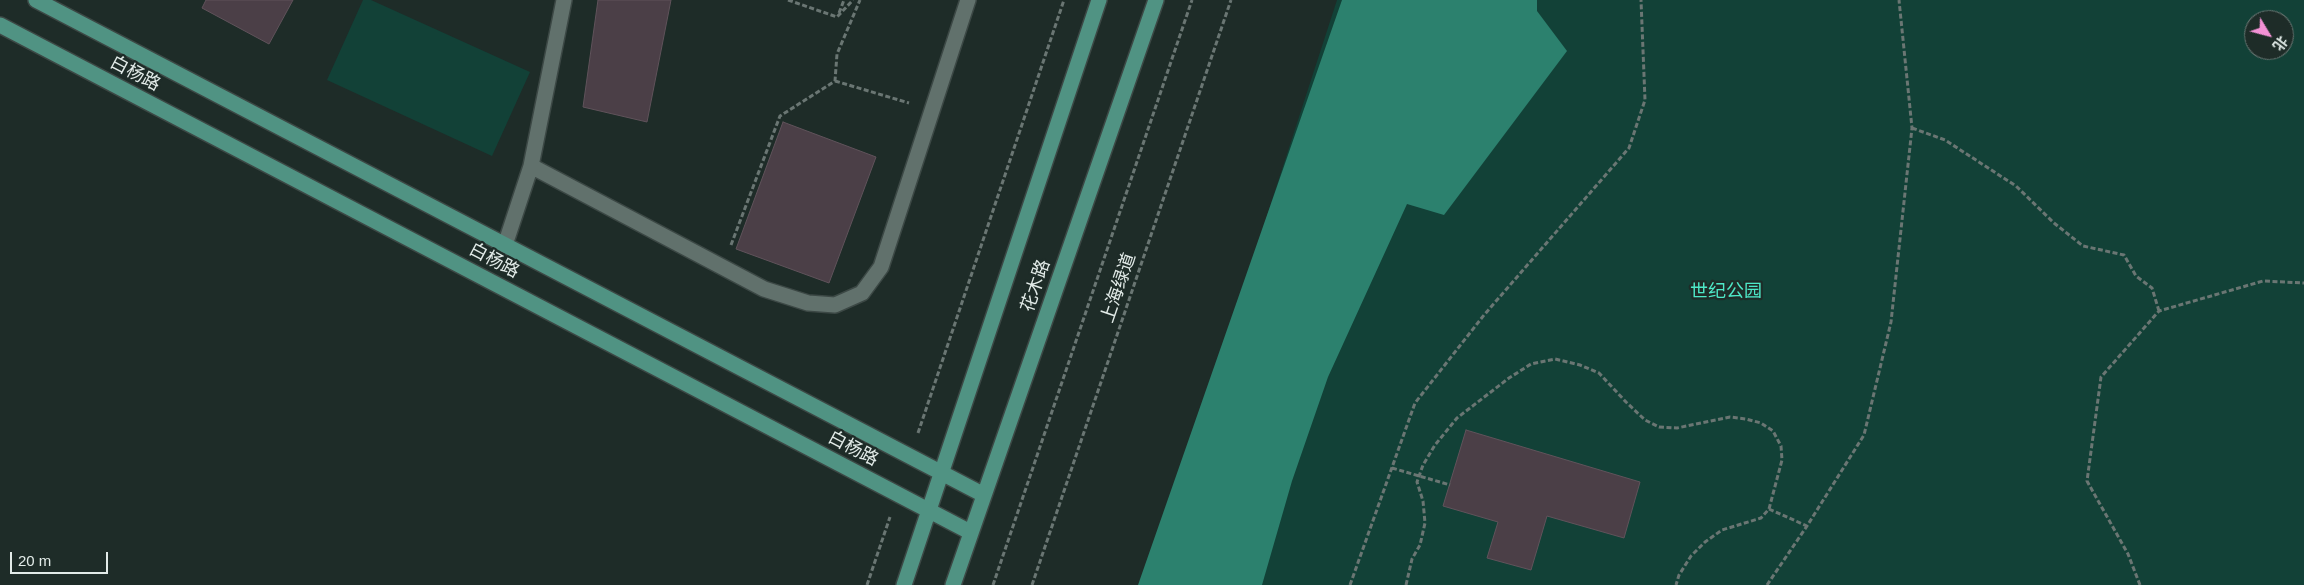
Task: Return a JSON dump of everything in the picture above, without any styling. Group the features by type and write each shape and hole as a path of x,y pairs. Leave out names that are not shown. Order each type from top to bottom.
{"main road":[{"name":"白杨路","path":"36,0 984,495"},
{"name":"花木路","path":"904,585 1099,0"},
{"name":"花木路","path":"953,585 1156,0"},
{"name":"白杨路","path":"0,25 970,532"}],"lane":[{"path":"506,245 530,166 564,0"},
{"path":"530,166 764,289 808,303 835,305 862,293 881,267 968,0"}],"path":[{"path":"788,0 837,17"},
{"path":"837,17 844,0"},
{"path":"837,17 852,0"},
{"path":"835,81 837,54 860,0"},
{"path":"910,456 1064,0"},
{"path":"992,585 1192,0"},
{"name":"上海绿道","path":"1032,585 1231,0"},
{"path":"1350,585 1415,403 1484,315 1630,148 1645,100 1641,0"},
{"path":"1767,585 1807,526 1864,434 1891,322 1912,128 1899,0"},
{"path":"722,267 780,116 835,81 933,109"},
{"path":"1912,128 1945,140 2016,186 2054,224 2083,246 2124,255 2136,276 2152,288 2159,311"},
{"path":"2140,585 2128,554 2086,481 2101,377 2159,311 2263,281 2304,284"},
{"path":"1406,585 1412,559 1420,545 1426,524 1423,502 1417,482 1423,465 1435,444 1457,418 1509,378 1531,364 1555,359 1580,365 1599,373 1626,402 1646,420 1659,427 1677,428 1730,418 1760,423 1773,431 1781,446 1782,460 1769,510 1761,518 1722,530 1705,542 1691,556 1679,575 1676,585"},
{"path":"1392,468 1450,485"},
{"path":"867,585 898,494"},
{"path":"1769,510 1807,526"}],"green space":[{"path":"363,0 371,0 530,72 492,156 327,80"},
{"name":"世纪公园","path":"1337,0 2304,0 2304,585 1147,585"}],"shaded area":[{"path":"1342,0 1537,0 1537,11 1567,51 1444,215 1407,204 1328,377 1292,481 1262,585 1138,585"}],"building":[{"path":"206,0 293,0 269,44 202,8"},
{"path":"598,0 671,0 647,122 583,107"},
{"path":"783,122 876,157 829,283 736,249"},
{"path":"1466,430 1640,482 1624,538 1547,516 1531,570 1487,558 1498,522 1443,506"}]}
